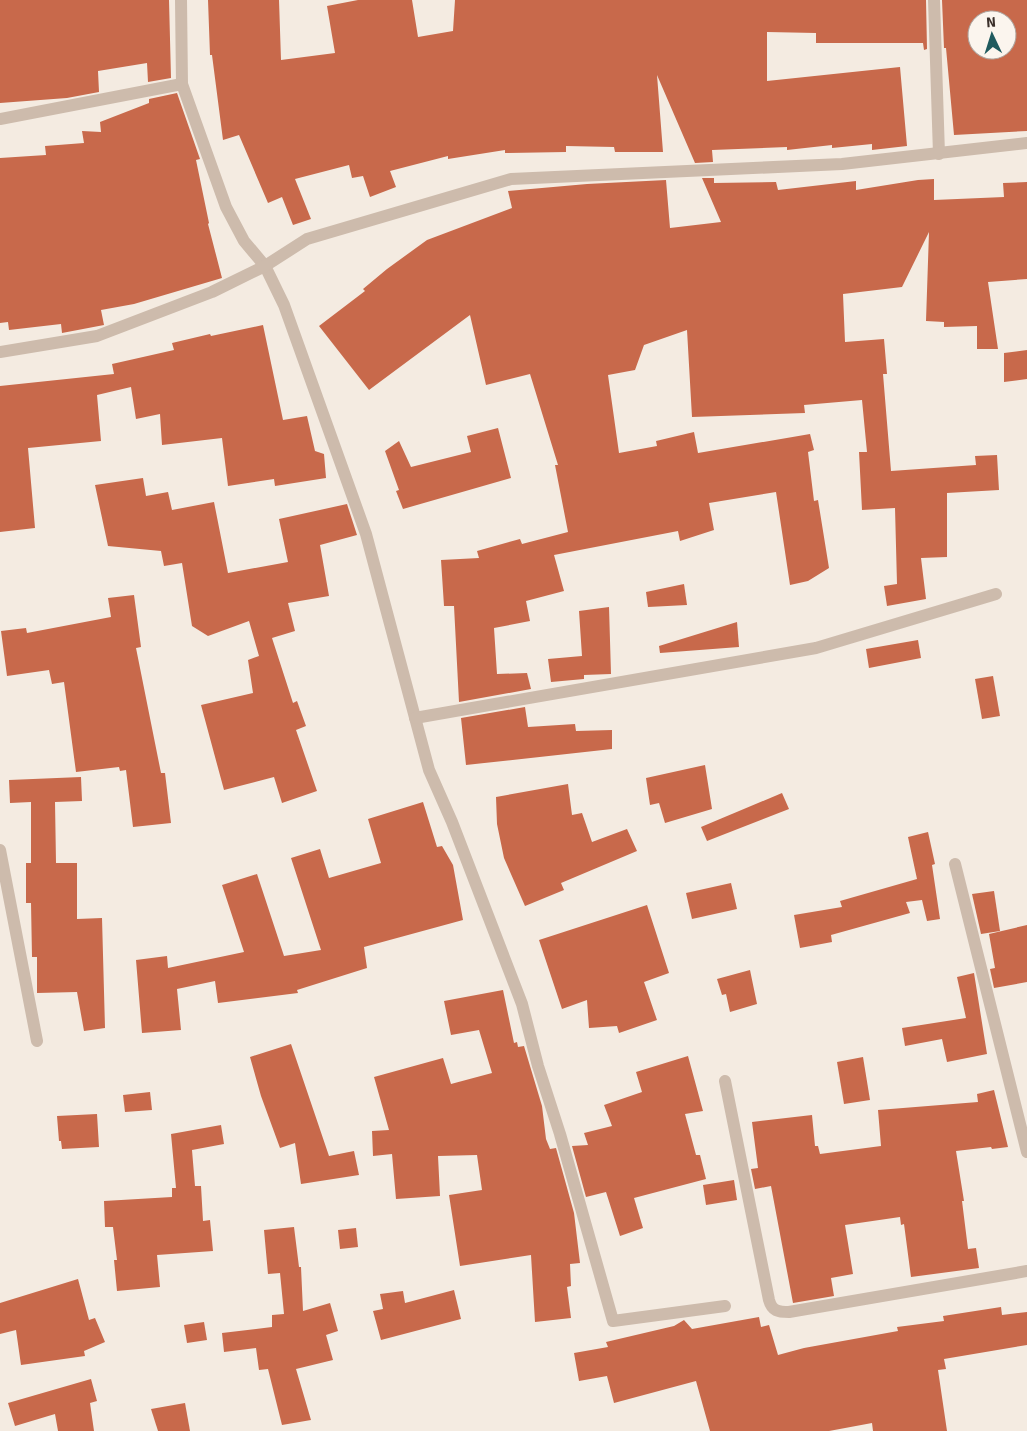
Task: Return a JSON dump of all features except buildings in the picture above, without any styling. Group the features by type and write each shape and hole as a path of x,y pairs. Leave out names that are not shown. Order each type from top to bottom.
{"street":[{"path":"182,0 182,84 226,208 244,241 265,266 284,305 366,534 429,770 452,822 522,1004 538,1066 560,1134 613,1321 725,1306"},
{"path":"934,0 938,154"},
{"path":"0,119 182,84"},
{"path":"0,352 97,336 212,292 265,266 307,239 511,179 842,164 1027,143"},
{"path":"415,718 816,648 996,594"},
{"path":"0,850 38,1041"},
{"path":"955,864 1027,1152"},
{"path":"725,1081 769,1300 771,1307 778,1312 789,1312 1027,1271"}]}
